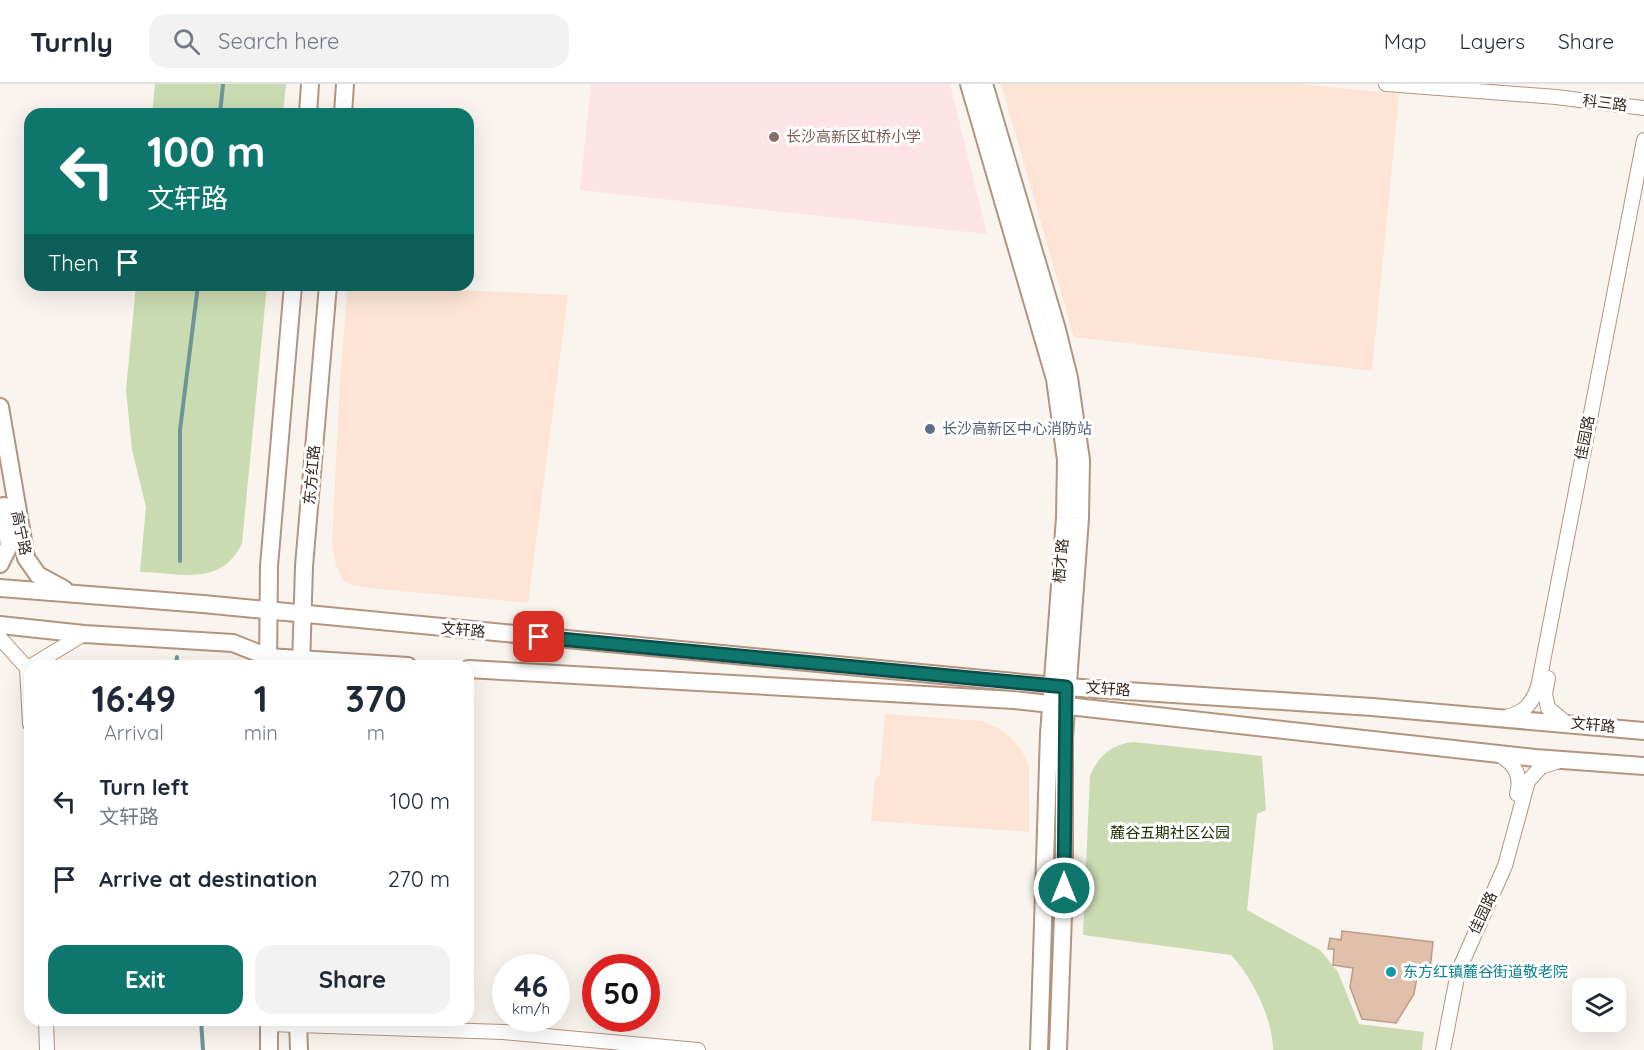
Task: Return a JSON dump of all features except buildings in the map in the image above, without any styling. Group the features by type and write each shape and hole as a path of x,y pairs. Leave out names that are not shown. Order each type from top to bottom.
{"main road":[{"path":"308,108 310,84"},
{"path":"343,108 345,84"},
{"name":"栖才路","path":"981,85 1056,326 1069,378 1078,433 1080,507 1059,686 1039,1050"},
{"path":"268,660 269,566 292,291"},
{"name":"东方红路","path":"301,660 301,614 328,291"},
{"name":"高宁路","path":"0,407 26,558 30,567 48,582 79,594"},
{"name":"高宁路","path":"0,478 9,536 6,555 0,564"},
{"name":"文轩路","path":"0,588 269,611 1059,686 1644,730"},
{"path":"0,625 84,634 233,643 264,660"},
{"name":"文轩路","path":"474,669 1002,699 1561,760 1644,766"},
{"name":"栖才路","path":"1058,706 1064,888 1058,1050"},
{"path":"269,1026 270,1050"},
{"path":"298,1026 299,1050"}],"street":[{"name":"科三路","path":"1386,84 1556,97 1644,108"},
{"name":"科三路","path":"1470,84 1644,103"},
{"name":"佳园路","path":"1503,718 1529,706 1538,687 1644,140"},
{"name":"佳园路","path":"1566,723 1548,708 1546,688 1644,177"},
{"path":"41,660 84,634"},
{"path":"0,638 24,662"},
{"name":"佳园路","path":"1437,1050 1452,970 1498,863 1520,785 1515,768 1496,753"},
{"name":"佳园路","path":"1443,1050 1458,972 1505,866 1528,781 1541,767 1561,760"},
{"path":"46,1026 47,1050"},
{"path":"298,1026 502,1038 633,1050"},
{"path":"298,1026 503,1032 698,1050"}],"shaded area":[{"name":"长沙高新区虹桥小学","path":"591,84 950,84 987,234 580,190"},
{"path":"1001,84 1299,84 1399,94 1372,371 1074,337"},
{"path":"348,291 474,291 568,295 528,603 370,588 352,585 343,580 336,565 332,543 340,381"},
{"path":"885,714 982,721 998,728 1011,738 1022,751 1029,766 1029,832 871,821 875,779 880,774"}],"green space":[{"path":"155,84 286,84 284,108 153,108"},
{"path":"135,291 266,291 242,543 234,557 212,572 185,575 140,572 146,507 132,450 126,390"},
{"name":"麓谷五期社区公园","path":"1134,742 1262,756 1266,810 1257,814 1247,910 1320,950 1338,972 1359,1024 1424,1032 1422,1050 1273,1050 1269,1025 1260,999 1231,955 1083,935 1090,776 1097,763 1107,752 1119,745"}],"waterway":[{"path":"221,108 223,84"},
{"path":"180,561 180,430 197,291"},
{"path":"201,1026 203,1050"}],"place":[{"name":"长沙高新区虹桥小学","path":"774,137"},
{"name":"长沙高新区中心消防站","path":"930,429"},
{"name":"东方红镇麓谷街道敬老院","path":"1391,972"}],"route":[{"path":"539,637 1066,687 1064,888"}]}
